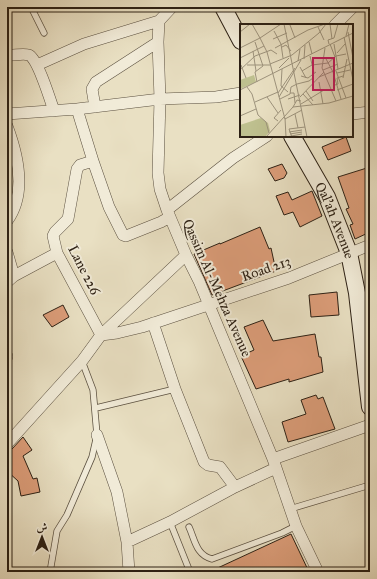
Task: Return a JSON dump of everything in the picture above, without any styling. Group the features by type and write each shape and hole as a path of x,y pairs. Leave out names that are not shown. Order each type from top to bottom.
{"street":[{"path":"37,65 84,44 159,21 172,7"},
{"path":"223,7 240,39"},
{"path":"336,24 353,7"},
{"name":"Qassim Al-Mehza Avenue","path":"159,21 158,42 160,99 158,173 160,189 168,214 199,280 274,463 296,526 318,572"},
{"path":"95,107 92,89 96,82 158,42"},
{"path":"7,55 28,54 33,57 54,111"},
{"path":"7,114 77,109 160,99 216,97 240,93"},
{"path":"77,109 93,161 110,207 123,235 126,236 161,222 168,214 233,158 265,137"},
{"path":"353,114 370,112"},
{"path":"7,126 19,175 19,187 16,202 7,221"},
{"name":"Qal'ah Avenue","path":"293,137 327,197 349,253 357,293 370,407"},
{"name":"Lane 226","path":"93,161 80,165 77,169 68,219 54,234 57,253 101,335"},
{"name":"Road 213","path":"101,335 117,333 153,323 289,278 370,244"},
{"path":"7,252 11,279 57,253"},
{"path":"7,444 82,361 101,335 186,255"},
{"path":"153,323 175,389 204,462 208,465 220,467 235,487"},
{"path":"127,542 170,522 235,487 274,463 370,425"},
{"path":"98,435 117,492 127,542 128,572"}],"lane":[{"path":"31,7 44,32"},
{"path":"50,572 57,531 70,508 92,456 98,435 93,390 82,361"},
{"path":"96,408 175,389"},
{"path":"290,509 370,485"},
{"path":"170,522 190,572"},
{"path":"189,527 200,553 205,557 212,558 296,526"}],"building":[{"path":"346,137 351,151 328,160 322,147"},
{"path":"282,164 287,173 284,178 275,181 268,169"},
{"path":"370,167 370,232 355,239 350,225 353,224 346,209 349,208 338,177"},
{"path":"312,191 322,216 300,227 293,212 284,215 276,196 288,192 292,200"},
{"path":"260,227 269,249 271,248 276,271 212,295 194,254"},
{"path":"337,292 339,315 311,317 309,295"},
{"path":"63,305 69,317 52,327 43,315"},
{"path":"263,320 273,341 315,334 323,372 289,382 289,379 256,389 241,356 254,350 244,327"},
{"path":"316,395 318,399 323,397 335,429 288,442 282,422 306,414 301,400"},
{"path":"23,437 32,450 23,456 33,479 37,478 40,492 21,496 18,481 7,471 7,451 12,449"},
{"path":"291,534 309,572 209,572"}]}
